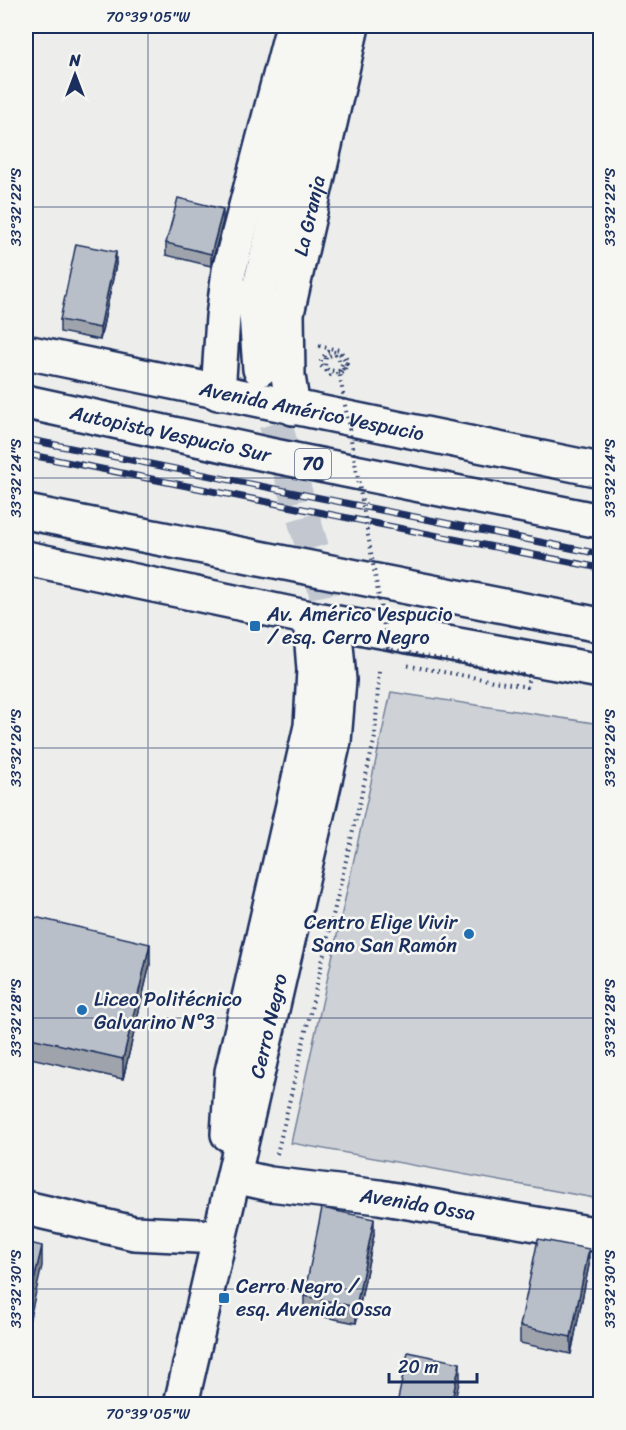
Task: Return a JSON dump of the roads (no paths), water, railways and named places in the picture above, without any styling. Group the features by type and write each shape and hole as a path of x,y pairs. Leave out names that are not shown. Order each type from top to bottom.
{"main road":[{"path":"218,393 222,317 229,271 293,26"},
{"name":"La Granja","path":"260,369 256,314 259,289 323,26"},
{"name":"La Granja","path":"293,408 288,376 287,313 351,26"},
{"name":"Avenida Américo Vespucio","path":"26,352 218,393 600,467"},
{"name":"Autopista Vespucio Sur","path":"26,402 270,455 600,521"},
{"path":"26,512 600,625"},
{"path":"26,558 310,618 600,670"},
{"path":"234,1176 227,1121 232,1072 311,726 314,670 310,618"},
{"name":"Cerro Negro","path":"181,1404 334,741 339,680 336,645"},
{"name":"Avenida Ossa","path":"234,1176 270,1184 342,1191 600,1235"},
{"path":"26,1208 134,1233 219,1237"}],"tunnel":[{"path":"261,376 323,583 336,645"}],"railway":[{"path":"26,439 600,554"},
{"path":"26,454 600,568"}],"place":[{"name":"Av. Américo Vespucio / esq. Cerro Negro","path":"255,626"},
{"name":"Centro Elige Vivir Sano San Ramón","path":"469,934"},
{"name":"Liceo Politécnico Galvarino N°3","path":"82,1010"},
{"name":"Cerro Negro / esq. Avenida Ossa","path":"224,1298"}]}
